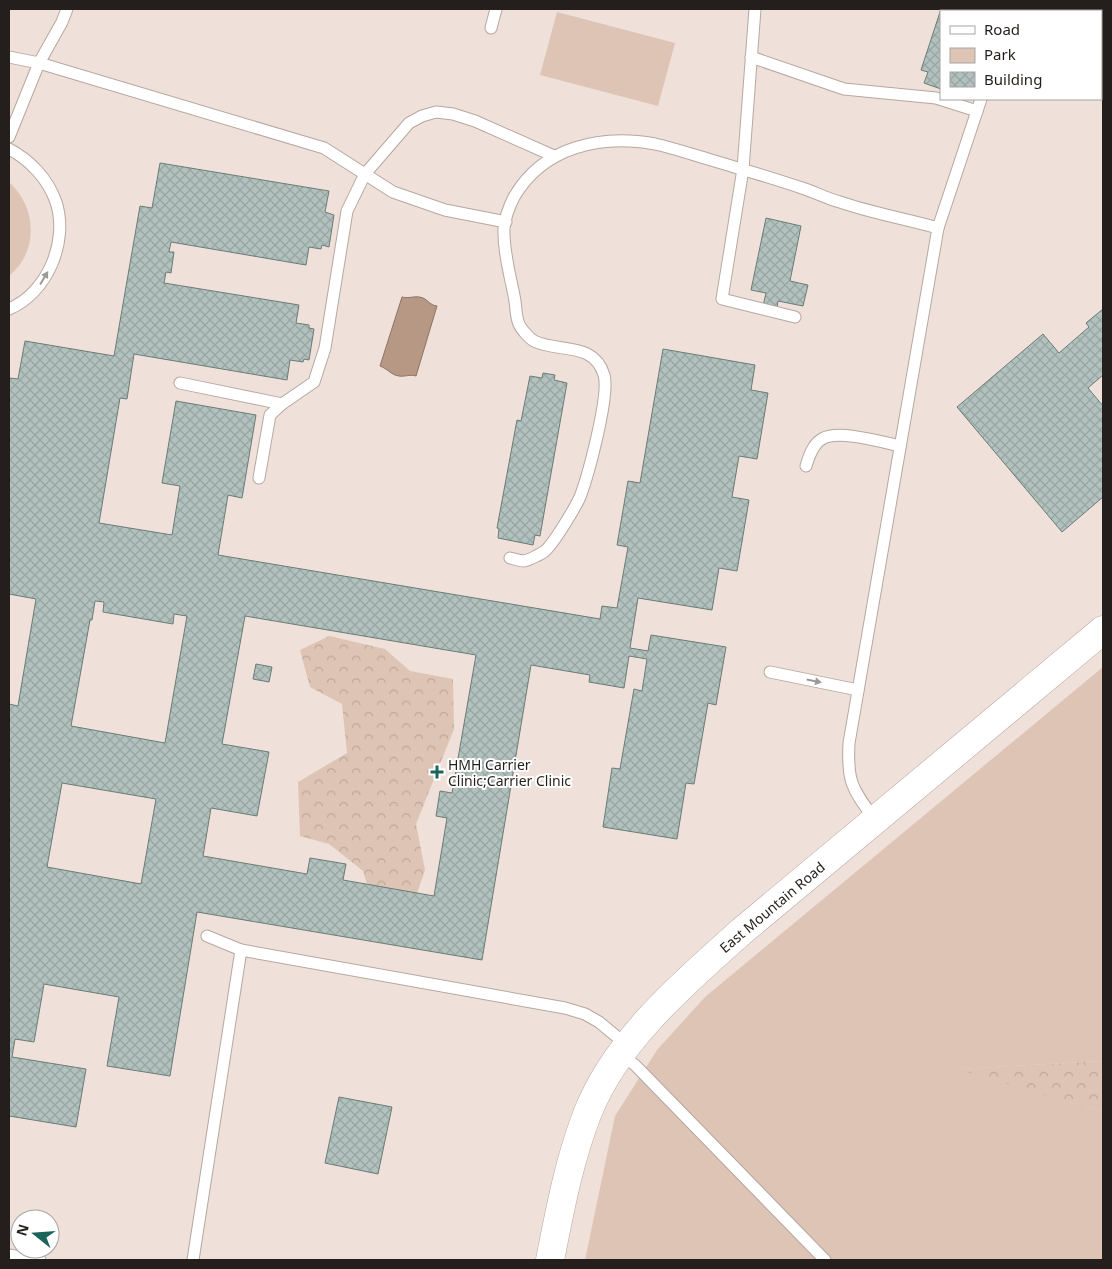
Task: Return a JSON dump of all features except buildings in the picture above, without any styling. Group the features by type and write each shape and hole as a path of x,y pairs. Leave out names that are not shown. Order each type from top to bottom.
{"street":[{"name":"East Mountain Road","path":"550,1260 565,1186 577,1141 588,1110 624,1050 664,1004 742,930 1103,630"}],"lane":[{"path":"9,137 39,63 62,22 67,9"},
{"path":"491,28 496,9"},
{"path":"755,9 743,169 722,299 795,317"},
{"path":"9,57 39,63 324,148 393,192 445,210 506,222"},
{"path":"751,57 844,88 940,99"},
{"path":"943,100 977,110"},
{"path":"875,820 851,783 848,764 849,743 938,228 981,100"},
{"path":"259,478 270,415 282,404 314,382 325,348 348,211 365,174 409,123 422,116 436,112 453,114 474,121 554,156"},
{"path":"510,558 524,561 545,551 565,523 579,498 590,466 602,412 605,377 594,358 583,351 533,340 518,323 505,243 506,222 508,211 524,182 536,169 564,151 582,146 602,142 629,141 656,144 743,169 840,202 938,228"},
{"path":"9,149 21,155 42,176 56,203 60,233 54,262 39,287 16,306 9,309"},
{"path":"180,383 282,404"},
{"path":"806,466 812,449 822,439 832,435 844,435 900,446"},
{"path":"770,672 858,690"},
{"path":"207,936 241,950 565,1008 585,1014 599,1022 635,1064 825,1260"},
{"path":"193,1260 241,950"},
{"path":"9,1255 40,1260"}],"green space":[{"path":"557,12 675,43 658,106 540,75"},
{"path":"9,182 25,204 31,229 26,255 9,276"},
{"path":"329,636 385,649 410,671 453,679 454,729 416,824 425,870 410,914 374,906 363,871 329,844 300,836 298,782 347,753 342,704 310,687 300,650"},
{"path":"1103,667 1103,1061 959,1069 1103,1112 1103,1260 585,1260 615,1116 657,1050 705,997"},
{"path":"1103,1061 1103,1112 957,1069"}],"shaded area":[{"path":"402,297 420,297 437,306 416,376 396,375 380,366"}],"place":[{"name":"HMH Carrier Clinic;Carrier Clinic","path":"437,772"}]}
